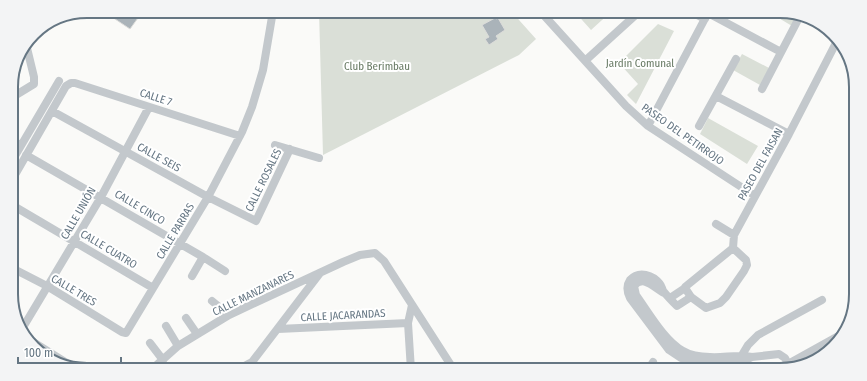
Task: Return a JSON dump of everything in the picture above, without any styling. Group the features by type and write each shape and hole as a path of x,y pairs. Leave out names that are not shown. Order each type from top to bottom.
{"street":[{"name":"CALLE PARRAS","path":"124,333 208,197 240,136 252,107 263,70 272,18"},
{"name":"PASEO DEL PETIRROJO","path":"547,18 626,106 648,126 755,196"},
{"path":"586,60 632,18"},
{"path":"648,126 705,18"},
{"path":"715,18 781,52"},
{"path":"762,89 798,20"},
{"name":"PASEO DEL FAISAN","path":"733,248 734,235 789,134 835,45"},
{"path":"18,94 34,84 34,77 28,52"},
{"path":"699,126 736,59"},
{"path":"18,151 59,81"},
{"name":"CALLE 7","path":"52,110 66,86 71,83 75,83 240,136"},
{"path":"716,96 789,134"},
{"name":"CALLE UNIÓN","path":"25,324 101,197 149,107"},
{"path":"18,169 52,110"},
{"name":"CALLE SEIS","path":"52,110 208,197 256,221"},
{"path":"18,144 20,148"},
{"path":"274,145 319,158"},
{"name":"CALLE ROSALES","path":"256,221 290,149"},
{"name":"CALLE CINCO","path":"26,155 203,256 225,271"},
{"name":"CALLE CUATRO","path":"18,208 153,288"},
{"path":"716,224 734,235"},
{"path":"667,295 685,286 733,248 744,256 746,260 747,265 744,271 720,303 706,308 690,297 685,286"},
{"name":"CALLE MANZANARES","path":"159,363 178,346 229,315 360,255 375,253 384,261 412,305"},
{"path":"192,276 203,256"},
{"name":"CALLE TRES","path":"18,271 47,286 124,333"},
{"path":"252,362 321,272"},
{"path":"690,297 677,306 667,295 647,282 642,280 634,286 636,295 674,344 684,352 696,356 742,358 779,354 786,358 787,363"},
{"path":"742,358 748,345 758,335 822,300"},
{"path":"212,301 229,315"},
{"path":"410,363 408,323 412,305"},
{"path":"412,305 449,363"},
{"path":"186,318 197,334"},
{"name":"CALLE JACARANDAS","path":"278,329 408,323"},
{"path":"166,326 178,346"},
{"path":"150,343 163,360"}],"green space":[{"name":"Club Berimbau","path":"319,18 517,18 536,39 519,55 323,155"},
{"path":"580,18 604,18 591,30"},
{"path":"779,18 795,20 792,26"},
{"name":"Jardín Comunal","path":"658,24 674,31 636,104 627,95 638,84 619,63"},
{"path":"742,54 769,68 760,85 733,70"},
{"path":"708,118 758,146 747,164 700,134"}],"building":[{"path":"114,18 138,18 130,29"},
{"path":"495,18 498,18 505,30 496,36 498,39 489,45 485,39 489,37 482,25"}]}
